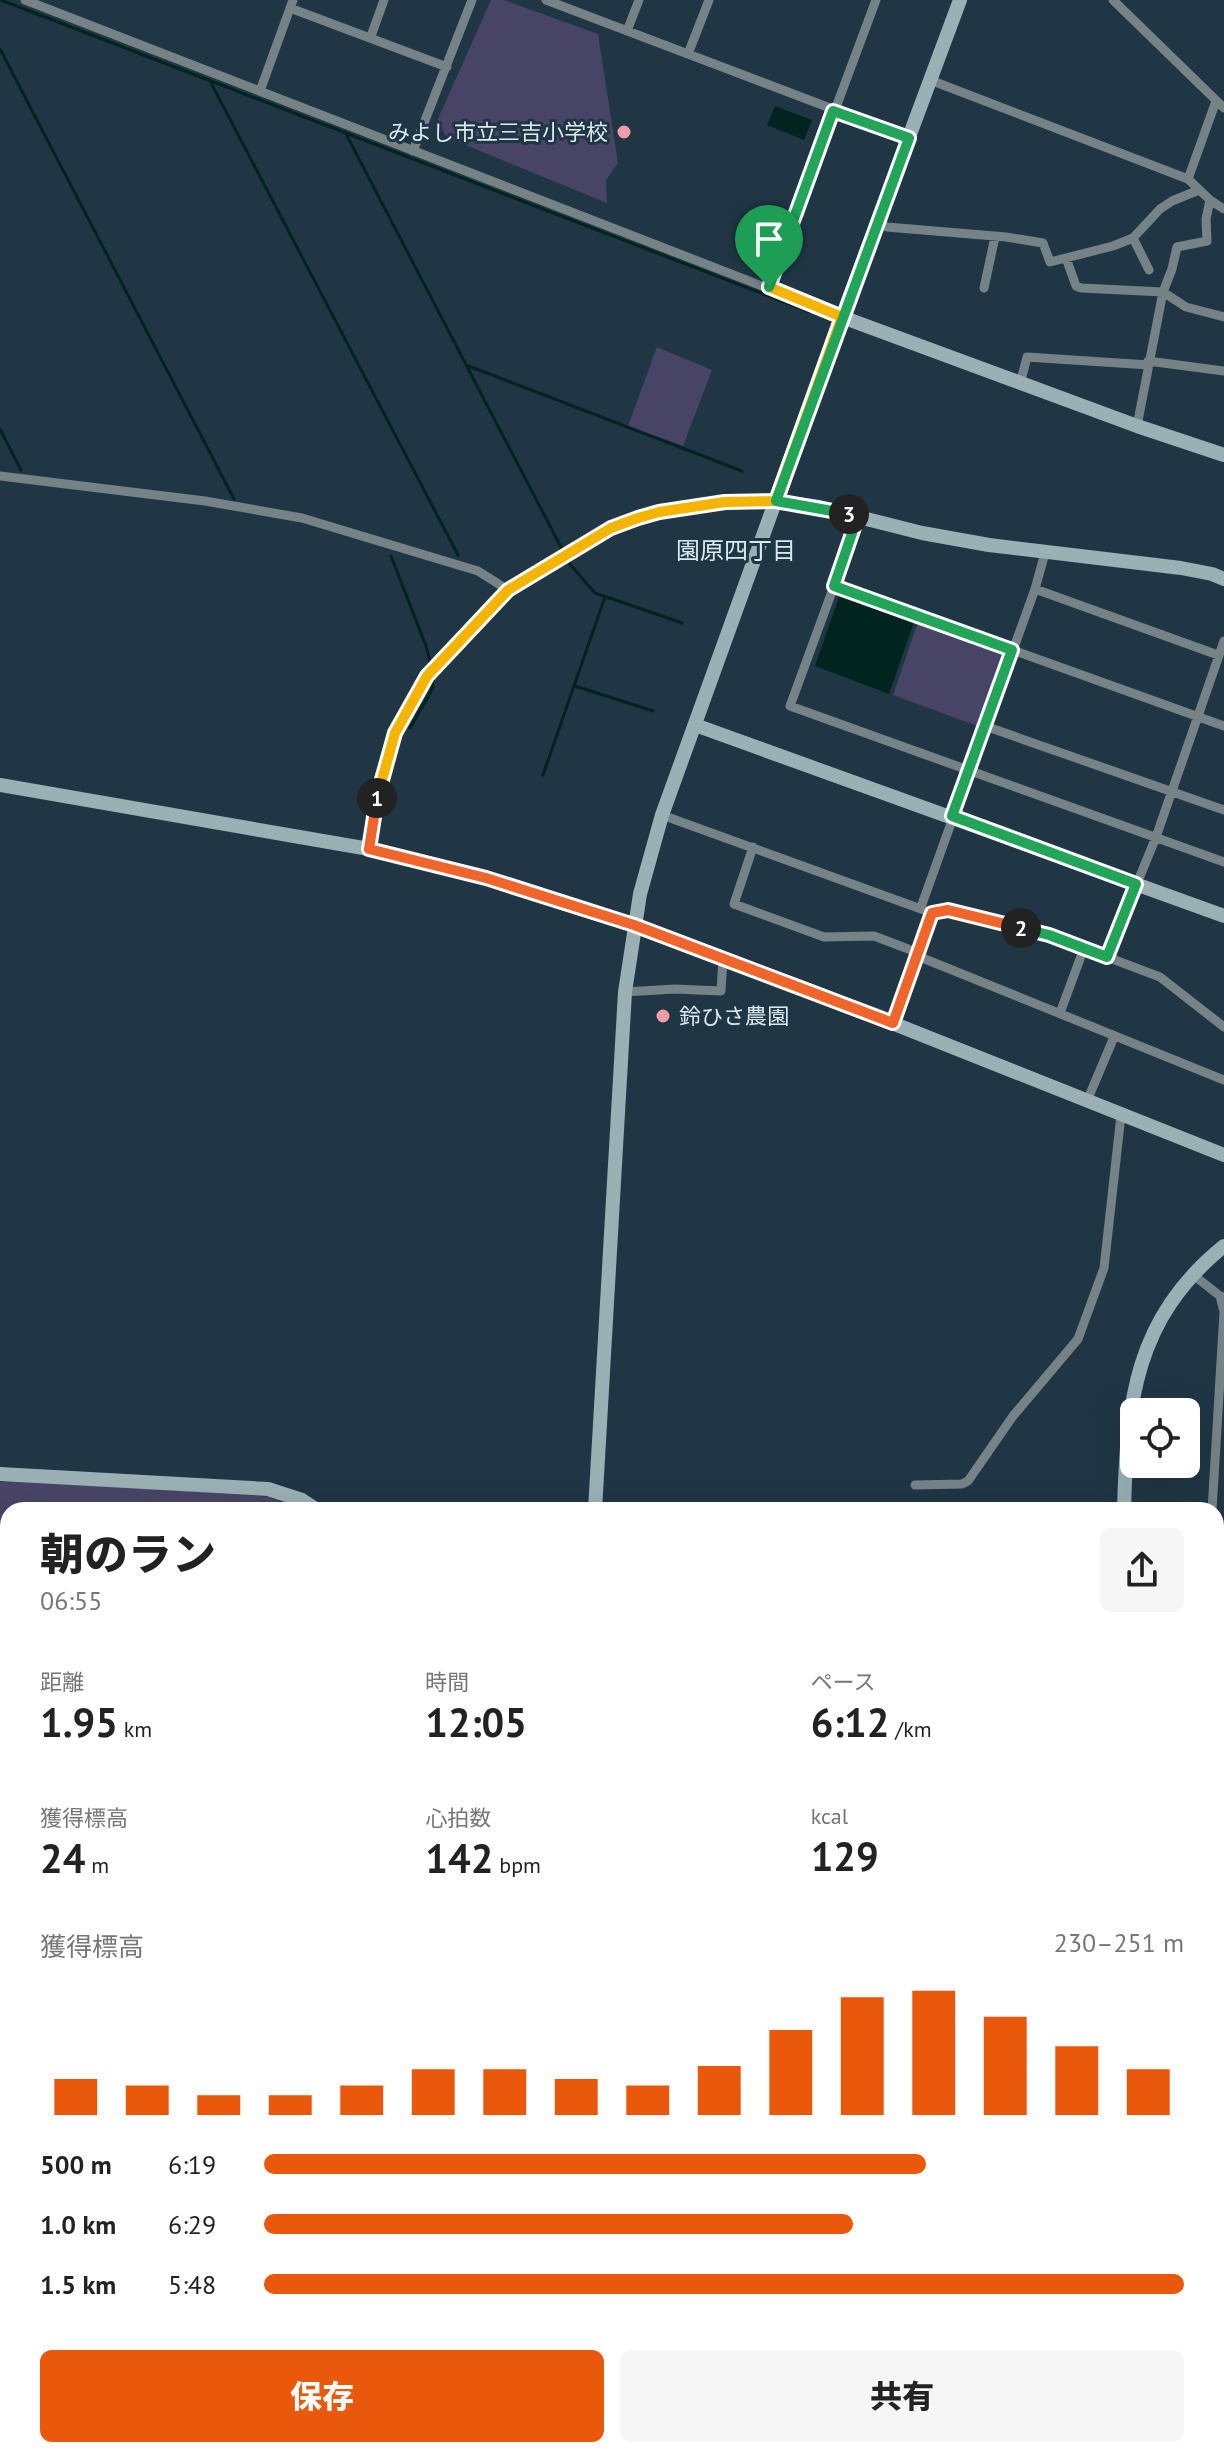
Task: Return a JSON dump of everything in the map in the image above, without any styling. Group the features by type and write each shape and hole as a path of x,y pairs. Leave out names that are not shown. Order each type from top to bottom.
{"street":[{"path":"25,0 842,317 1020,384 1224,455"},
{"path":"371,36 384,0"},
{"path":"413,151 472,0"},
{"path":"627,31 639,0"},
{"path":"688,54 709,0"},
{"path":"769,287 876,0"},
{"path":"595,1502 625,992 646,868 662,815 842,317 960,0"},
{"path":"1113,0 1220,105 1188,179"},
{"path":"549,1 909,138"},
{"path":"260,91 292,4 447,67"},
{"path":"930,80 1188,179 1224,209"},
{"path":"878,223 887,227 1043,243 1050,262 1133,238 1160,209 1199,190"},
{"path":"1137,426 1163,292 1177,247 1207,241 1206,219 1210,200"},
{"path":"984,288 995,237"},
{"path":"1133,238 1149,270"},
{"path":"1066,258 1076,286 1081,288 1163,292 1186,307 1224,317"},
{"path":"1020,384 1027,357 1148,363 1224,371"},
{"path":"0,476 205,501 302,518 478,571 508,590"},
{"path":"369,849 379,786 395,733 427,676 508,590 611,528 638,518 725,502 776,501 858,516 922,533 1045,553 1181,568 1224,579"},
{"path":"858,516 790,706 1224,862"},
{"path":"921,907 1035,589 1045,553"},
{"path":"834,586 1224,726"},
{"path":"1035,589 1218,655"},
{"path":"1107,957 1156,837 1224,641"},
{"path":"695,725 1224,916"},
{"path":"985,726 1224,810"},
{"path":"0,785 369,849 486,878 634,925 893,1023 1224,1155"},
{"path":"662,815 932,913 948,910 1049,935 1084,948 1160,977 1224,1027"},
{"path":"753,847 734,904 824,937 874,936 1224,1080"},
{"path":"893,1023 932,913"},
{"path":"1060,1013 1084,948"},
{"path":"625,992 675,989 721,991 723,959"},
{"path":"1087,1101 1114,1037"},
{"path":"915,1485 962,1484 968,1481 1019,1407 1078,1339 1104,1268 1121,1115"},
{"path":"1124,1502 1129,1416 1141,1362 1155,1330 1192,1274 1224,1246"},
{"path":"1192,1274 1222,1297 1224,1312 1212,1502"},
{"path":"0,1474 268,1489 305,1502"}],"shaded area":[{"path":"491,0 504,0 598,34 618,163 606,180 607,203 446,137 438,119"},
{"path":"775,106 812,120 804,140 767,125"},
{"path":"657,347 712,370 683,446 628,426"},
{"path":"840,594 914,622 889,694 815,666"},
{"path":"918,622 1004,653 977,726 893,695"},
{"path":"0,1482 250,1495 281,1502 0,1502"}],"waterway":[{"path":"1,0 810,312"},
{"path":"0,49 234,499"},
{"path":"210,81 458,555"},
{"path":"345,132 563,551"},
{"path":"466,365 742,471"},
{"path":"0,429 21,470"},
{"path":"391,556 431,665"},
{"path":"568,562 595,593 682,623"},
{"path":"543,775 605,597"},
{"path":"410,728 433,688 432,680"},
{"path":"575,686 653,711"}],"place":[{"name":"みよし市立三吉小学校","path":"624,132"},
{"name":"鈴ひさ農園","path":"663,1016"}],"district":[{"name":"園原四丁目","path":"736,550"}],"route":[{"path":"769,287 833,111 909,138 776,501 858,516 834,586 1012,650 952,816 1136,884 1107,957 1049,935 948,910 932,913 893,1023 634,925 486,878 369,849 379,786 395,733 427,676 508,590 611,528 638,518 725,502 776,501 842,317 769,287"}]}
